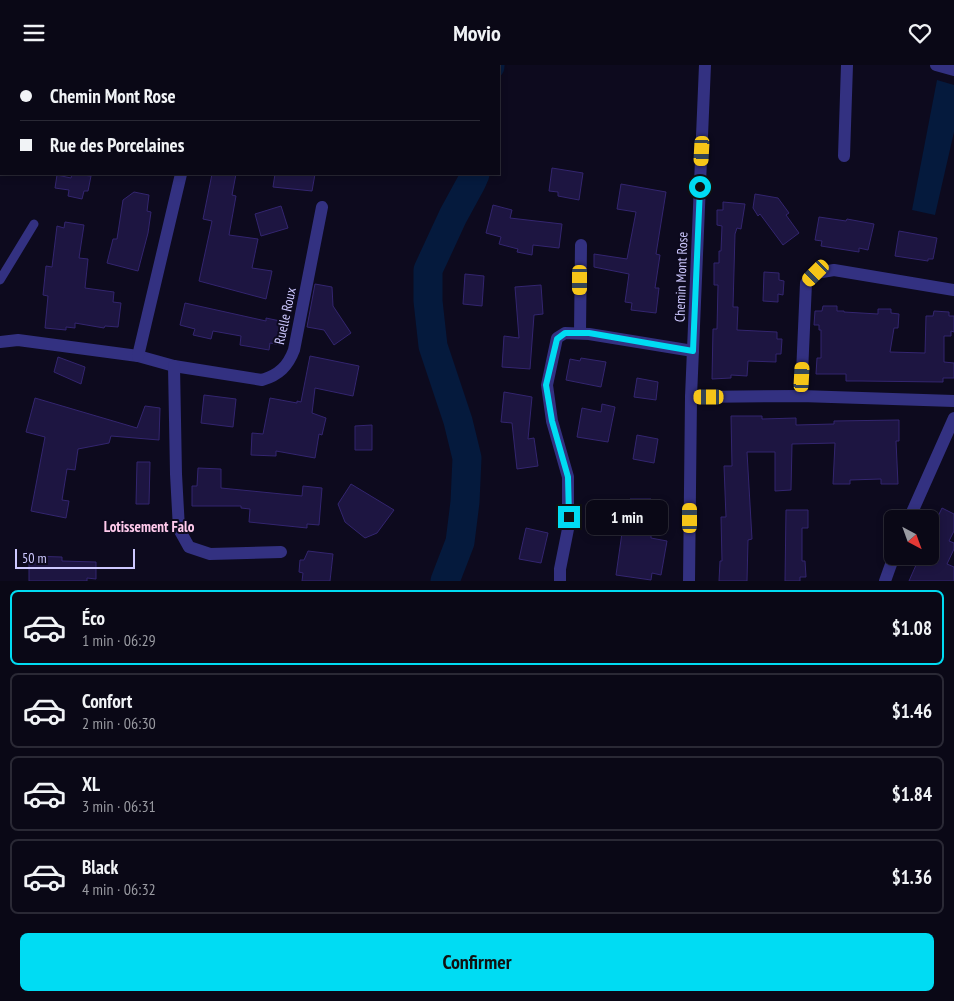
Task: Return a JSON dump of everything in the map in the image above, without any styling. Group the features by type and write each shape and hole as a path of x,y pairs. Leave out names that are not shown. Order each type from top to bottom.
{"street":[{"name":"Chemin Mont Rose","path":"689,581 691,397 705,65"},
{"path":"844,156 847,65"},
{"path":"936,65 954,70"},
{"path":"138,356 181,175"},
{"name":"Ruelle Roux","path":"0,342 18,340 138,356 174,366 262,380 273,377 283,370 294,350 322,207"},
{"path":"580,245 580,333"},
{"path":"801,396 806,283 816,273 834,270 954,290"},
{"path":"560,581 560,569 568,529 568,477 552,421 546,385 557,339 565,333 580,333 693,351"},
{"path":"174,366 179,529 189,547 210,554 281,552"},
{"path":"691,397 801,396 954,401"},
{"path":"913,510 954,418"},
{"path":"885,581 891,565"}],"lane":[{"path":"0,280 34,224"}],"water":[{"path":"937,80 954,85 954,132 935,215 912,210"}],"building":[{"path":"552,168 583,173 579,200 558,196 558,192 549,191"},
{"path":"57,175 71,178 72,175 91,176 88,191 84,191 82,199 68,196 69,190 55,188"},
{"path":"212,175 236,175 232,195 236,196 229,235 258,239 252,268 272,271 266,299 199,281 212,221 203,219"},
{"path":"275,175 315,175 312,191 273,187"},
{"path":"621,184 666,192 656,254 660,255 655,288 659,288 656,313 631,310 632,303 625,302 629,274 594,267 594,254 627,259 636,212 617,209"},
{"path":"134,192 149,195 147,211 151,212 148,233 138,271 107,263 113,239 117,239 123,200"},
{"path":"755,194 778,198 789,213 786,215 799,233 783,245 760,214 758,216 753,208"},
{"path":"723,202 745,204 741,229 737,228 735,234 733,307 738,307 737,330 777,332 777,339 782,339 781,354 776,354 776,362 748,361 747,376 731,375 731,378 712,379 713,329 717,329 718,285 714,285 714,263 719,263 722,226 717,225 717,210 723,210"},
{"path":"493,205 512,210 510,218 562,224 559,248 533,245 532,255 517,252 518,249 499,244 501,237 486,233"},
{"path":"281,206 288,228 261,236 255,214"},
{"path":"819,217 846,221 847,219 874,224 868,250 859,248 859,252 821,246 822,241 815,240"},
{"path":"65,222 84,225 79,258 88,259 85,288 114,292 113,302 121,303 118,327 105,326 104,328 75,323 75,328 66,327 66,330 45,328 48,296 43,295 46,266 52,267 57,226 64,228"},
{"path":"899,231 937,238 933,259 928,259 928,261 895,256"},
{"path":"764,272 779,273 779,280 784,281 783,295 778,294 778,302 763,301"},
{"path":"465,274 484,276 482,306 463,304"},
{"path":"315,284 332,287 333,306 351,333 334,345 324,330 307,327"},
{"path":"541,285 543,314 534,315 530,369 502,367 504,336 519,338 515,287"},
{"path":"185,303 266,321 266,318 285,322 281,345 270,343 269,350 240,345 241,336 213,331 211,339 193,335 195,329 180,325"},
{"path":"823,306 837,306 837,311 878,314 878,309 891,309 891,313 899,314 898,328 894,328 890,352 925,353 926,316 933,316 934,311 949,312 949,316 954,316 954,332 951,331 951,336 944,336 944,362 954,363 954,378 943,378 943,382 846,381 846,374 816,374 817,358 821,358 821,330 819,330 819,325 814,325 815,311 822,311"},
{"path":"310,356 359,366 353,396 315,388 312,413 326,418 322,435 319,434 315,458 276,451 276,456 251,455 252,433 263,434 270,398 297,403 297,401 301,402"},
{"path":"58,357 85,367 81,384 54,372"},
{"path":"581,358 606,362 601,387 566,380 570,359 580,361"},
{"path":"637,378 658,382 656,400 634,397"},
{"path":"504,392 532,397 528,439 534,438 538,466 517,469 512,423 501,422"},
{"path":"204,395 236,399 233,427 201,423"},
{"path":"35,398 137,428 145,406 160,408 159,440 111,436 109,443 78,449 75,470 67,469 62,500 69,501 66,518 31,511 45,437 26,432"},
{"path":"602,404 615,407 608,442 577,437 582,408 601,412"},
{"path":"731,416 762,416 762,419 796,418 796,425 834,424 834,421 899,420 899,441 896,441 898,484 881,484 881,479 850,480 850,484 833,484 835,443 792,444 791,490 775,491 775,452 747,452 752,539 748,540 747,581 719,581 720,561 722,561 721,517 726,517 724,466 732,466"},
{"path":"372,425 372,450 355,450 355,426"},
{"path":"637,435 658,439 654,463 633,459"},
{"path":"137,462 150,462 149,504 136,504"},
{"path":"198,468 221,469 221,488 302,496 303,486 322,488 319,525 307,524 307,528 249,522 250,509 241,508 241,506 192,506 192,486 197,486"},
{"path":"351,484 394,510 377,533 365,538 345,522 338,504"},
{"path":"630,499 651,499 651,538 667,541 661,575 652,573 651,580 616,575 622,533 629,535"},
{"path":"942,508 954,514 954,531 949,541 954,543 954,549 947,564 954,567 954,581 909,581 916,565 939,565 939,514"},
{"path":"786,510 808,510 808,528 802,528 802,561 805,561 806,577 800,577 800,581 785,581"},
{"path":"526,528 548,533 541,563 519,559"},
{"path":"308,551 333,554 330,581 302,581 303,573 299,572 300,560 304,560"},
{"path":"29,556 62,557 62,561 96,562 96,579 87,578 87,581 29,581"}],"waterway":[{"path":"445,581 460,542 465,502 467,458 458,421 433,346 428,301 428,270 475,175"}],"district":[{"name":"Lotissement Falo","path":"149,527"}],"route":[{"path":"569,517 568,477 552,421 546,385 557,339 565,333 589,333 693,351 700,187"}]}
